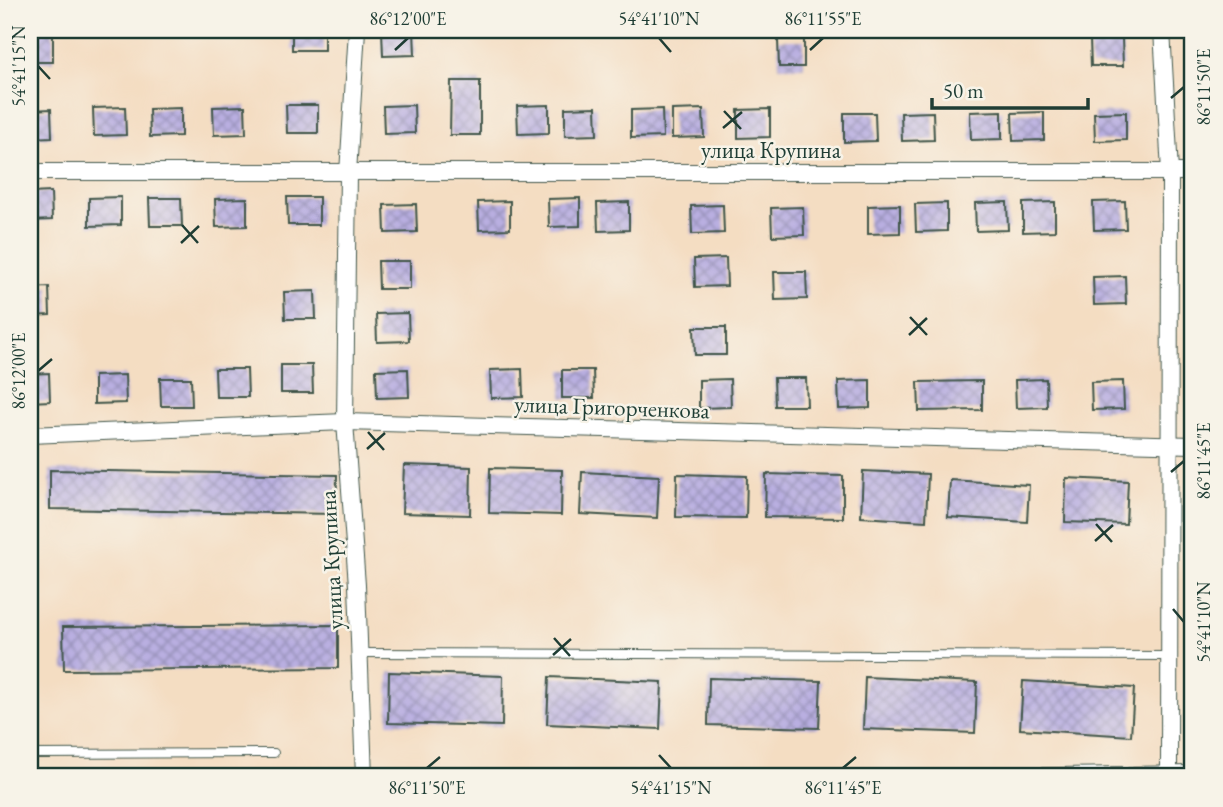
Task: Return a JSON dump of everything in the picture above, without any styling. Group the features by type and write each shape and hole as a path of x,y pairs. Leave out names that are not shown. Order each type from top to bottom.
{"street":[{"name":"улица Крупина","path":"357,30 348,173 345,422 364,777"},
{"path":"1162,30 1170,172 1169,776"},
{"name":"улица Крупина","path":"30,172 1193,172"},
{"name":"улица Григорченкова","path":"30,435 345,422 1193,445"},
{"path":"999,777 1193,774"}],"lane":[{"path":"359,653 1169,656"},
{"path":"30,754 274,753"}],"building":[{"path":"30,30 53,30 53,62 30,62"},
{"path":"292,30 324,30 324,50 292,50"},
{"path":"382,30 414,30 415,55 383,56"},
{"path":"1122,38 1123,66 1091,66 1090,39"},
{"path":"778,40 804,40 804,67 779,67"},
{"path":"451,81 480,81 480,135 450,135"},
{"path":"286,105 318,105 318,133 287,133"},
{"path":"414,105 415,133 384,134 383,106"},
{"path":"549,105 549,133 518,134 517,106"},
{"path":"245,106 246,134 214,135 213,107"},
{"path":"125,107 126,135 94,136 93,108"},
{"path":"596,107 597,135 565,136 565,108"},
{"path":"181,108 181,136 150,137 149,109"},
{"path":"51,109 52,137 30,138 30,110"},
{"path":"662,109 663,137 631,138 631,110"},
{"path":"703,109 704,137 672,138 672,110"},
{"path":"770,109 770,137 738,138 738,110"},
{"path":"1002,111 1002,139 971,140 970,112"},
{"path":"933,112 934,140 902,141 901,113"},
{"path":"1044,112 1044,140 1013,141 1012,113"},
{"path":"1126,112 1126,140 1095,141 1094,113"},
{"path":"844,113 875,113 876,141 844,142"},
{"path":"51,192 52,220 30,221 30,193"},
{"path":"121,197 121,225 89,226 89,198"},
{"path":"287,197 319,197 319,225 288,225"},
{"path":"149,198 181,198 182,226 150,226"},
{"path":"247,198 247,226 216,227 215,199"},
{"path":"580,198 580,226 549,227 548,199"},
{"path":"510,201 510,229 479,230 478,202"},
{"path":"1125,201 1126,229 1094,230 1093,202"},
{"path":"629,202 629,230 598,231 597,203"},
{"path":"1007,202 1008,230 976,231 975,203"},
{"path":"1055,202 1055,231 1023,232 1023,203"},
{"path":"947,203 947,231 916,232 915,204"},
{"path":"416,204 417,232 385,233 384,205"},
{"path":"723,205 724,233 692,234 691,206"},
{"path":"900,205 900,233 868,234 868,206"},
{"path":"803,207 804,235 772,236 771,208"},
{"path":"726,258 727,286 695,287 694,259"},
{"path":"378,261 410,261 410,289 379,289"},
{"path":"774,272 806,272 807,299 775,300"},
{"path":"1125,276 1126,304 1094,305 1093,277"},
{"path":"49,287 50,315 30,316 30,288"},
{"path":"315,291 316,319 285,319 284,292"},
{"path":"408,313 409,341 377,342 376,314"},
{"path":"694,327 726,327 726,355 695,355"},
{"path":"281,365 312,365 313,393 281,393"},
{"path":"215,369 247,369 248,397 216,397"},
{"path":"408,369 409,397 377,398 376,370"},
{"path":"522,369 523,397 491,398 490,370"},
{"path":"562,370 593,370 594,398 562,398"},
{"path":"49,373 50,401 30,402 30,374"},
{"path":"125,375 126,403 94,404 94,376"},
{"path":"160,378 191,378 192,406 161,406"},
{"path":"774,378 806,378 807,406 775,406"},
{"path":"730,379 731,407 699,408 699,380"},
{"path":"1046,379 1047,407 1016,408 1015,380"},
{"path":"870,380 870,408 839,409 838,381"},
{"path":"982,381 982,410 919,411 918,382"},
{"path":"1123,381 1124,409 1092,410 1091,382"},
{"path":"404,465 471,467 470,515 402,513"},
{"path":"490,468 562,470 561,515 489,513"},
{"path":"50,470 337,475 336,514 50,509"},
{"path":"863,471 928,474 926,521 861,517"},
{"path":"582,472 659,476 657,518 580,514"},
{"path":"677,474 747,476 746,518 676,517"},
{"path":"766,474 843,476 843,518 765,517"},
{"path":"1066,478 1128,481 1126,524 1065,522"},
{"path":"950,480 1029,485 1027,522 948,517"},
{"path":"338,625 338,668 64,670 63,627"},
{"path":"389,672 503,676 502,726 388,723"},
{"path":"549,677 662,682 660,729 547,724"},
{"path":"865,677 977,682 975,733 863,729"},
{"path":"709,678 821,681 819,728 708,725"},
{"path":"1023,681 1134,688 1131,736 1020,729"},
{"path":"48,771 155,775 155,777 47,777"}]}
